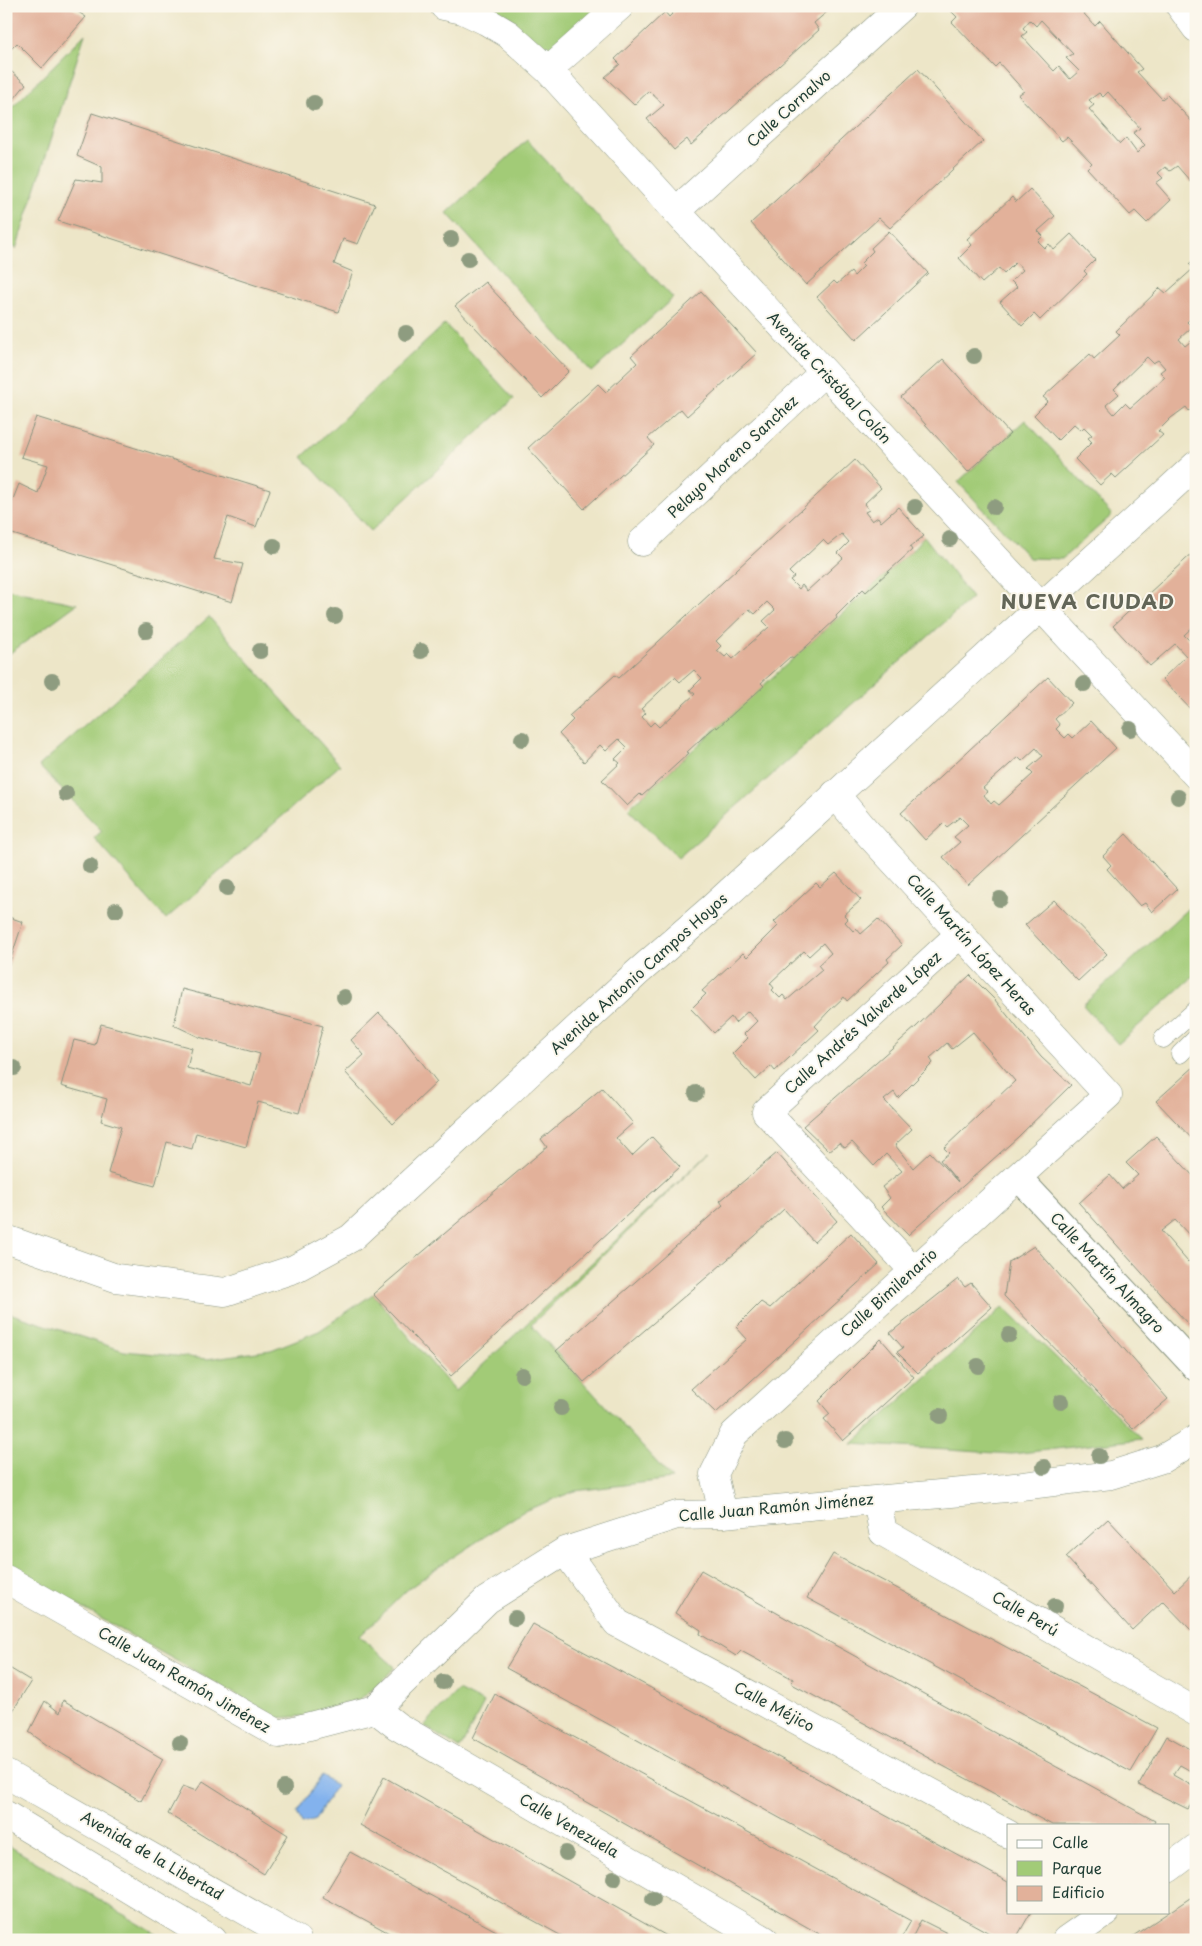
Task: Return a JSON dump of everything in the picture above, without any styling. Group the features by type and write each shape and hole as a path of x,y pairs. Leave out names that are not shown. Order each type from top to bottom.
{"street":[{"name":"Avenida Cristóbal Colón","path":"444,6 463,10 486,20 508,34 548,70 1195,774"},
{"path":"548,70 620,6"},
{"name":"Calle Cornalvo","path":"676,211 902,6"},
{"path":"1180,6 1196,28"},
{"name":"Pelayo Moreno Sanchez","path":"642,542 824,372"},
{"name":"Avenida Antonio Campos Hoyos","path":"6,1239 116,1278 225,1292 294,1270 352,1238 637,973 712,908 1196,465"},
{"name":"Calle Martín López Heras","path":"835,794 864,830 1108,1095"},
{"name":"Calle Andrés Valverde López","path":"914,1271 766,1112 961,934"},
{"name":"Calle Bimilenario","path":"723,1514 714,1474 734,1434 1108,1095"},
{"name":"Calle Martín Almagro","path":"1018,1177 1196,1368"},
{"name":"Calle Juan Ramón Jiménez","path":"6,1579 279,1734 375,1709 487,1600 565,1551 677,1515 723,1514 877,1500 1006,1488 1111,1475 1162,1458 1196,1439"},
{"name":"Calle Perú","path":"877,1500 883,1532 1196,1712"},
{"name":"Calle Méjico","path":"565,1551 617,1623 1007,1833"},
{"name":"Calle Venezuela","path":"375,1709 397,1726 765,1940"},
{"name":"Avenida de la Libertad","path":"6,1774 297,1940"},
{"path":"6,1815 213,1940"},
{"path":"1066,1940 1103,1914"}],"lane":[{"path":"1163,1040 1196,1010"},
{"path":"1180,1054 1196,1038"}],"green space":[{"path":"484,6 609,6 549,60"},
{"path":"85,34 16,249 6,240 6,114"},
{"path":"527,140 673,298 592,372 447,213"},
{"path":"445,324 514,399 371,531 302,457"},
{"path":"1025,420 1112,515 1062,559 1029,558 958,482"},
{"path":"924,536 972,598 678,858 628,809 912,550"},
{"path":"6,589 77,604 6,656"},
{"path":"209,617 340,765 166,919 94,838 102,831 39,766"},
{"path":"1196,901 1196,974 1118,1044 1083,1005"},
{"path":"710,1152 531,1325 672,1479 575,1491 524,1511 438,1567 407,1590 360,1636 395,1667 380,1683 360,1699 303,1716 278,1718 6,1565 6,1312 124,1351 207,1359 271,1350 319,1331 373,1294 455,1391"},
{"path":"1003,1307 1142,1439 1012,1454 852,1444"},
{"path":"458,1690 484,1703 460,1749 424,1726"},
{"path":"6,1844 166,1940 6,1940"}],"water":[{"path":"322,1775 336,1786 315,1820 302,1824 297,1813"}],"building":[{"path":"6,6 69,6 86,17 42,68 17,43 6,54"},
{"path":"680,6 824,6 828,11 814,23 819,30 691,145 687,139 674,150 647,119 664,105 649,91 634,105 605,77 620,64 615,59 665,12 669,17"},
{"path":"946,6 1077,6 1095,26 1100,21 1142,69 1137,72 1162,99 1167,95 1196,126 1196,178 1191,182 1177,166 1170,171 1165,167 1158,173 1163,178 1156,183 1171,200 1147,223 1135,211 1130,215 1087,168 1092,163 1067,137 1062,141 1018,95 1024,91 999,63 995,67 952,22 957,17","holes":["1030,20 1036,26 1041,20 1073,54 1066,58 1079,71 1070,79 1059,66 1054,71 1022,36 1027,32 1023,28","1108,92 1140,128 1133,133 1145,145 1137,153 1126,138 1120,144 1089,109 1094,105 1089,100 1099,93 1103,97"]},
{"path":"6,67 26,84 6,109"},
{"path":"918,69 983,141 890,228 879,218 806,285 751,223"},
{"path":"92,113 375,204 358,244 343,239 334,264 353,272 338,312 58,221 76,179 102,183 102,167 77,156"},
{"path":"1030,189 1055,216 1038,231 1043,236 1038,241 1045,248 1049,244 1054,250 1071,234 1095,260 1084,271 1087,274 1040,320 1034,314 1022,326 1000,302 1017,287 1011,281 1023,270 1016,262 1004,274 999,268 982,283 959,258 972,245 967,239 1012,197 1016,202"},
{"path":"889,231 928,273 856,340 817,297 834,281 837,284 851,272 854,276 864,266 861,263 873,251 871,248"},
{"path":"1196,257 1196,313 1187,322 1192,327 1179,339 1185,346 1196,337 1196,405 1189,411 1186,407 1171,418 1158,431 1163,435 1116,478 1112,474 1100,485 1075,459 1092,442 1088,438 1092,435 1084,427 1081,430 1074,424 1058,440 1034,415 1048,401 1043,397 1090,354 1094,359 1120,335 1116,331 1160,288 1166,293 1194,268 1189,264","holes":["1147,357 1153,363 1158,360 1165,368 1160,372 1165,377 1130,408 1125,403 1114,414 1106,405 1119,394 1114,389"]},
{"path":"485,282 569,371 542,398 455,306"},
{"path":"701,292 757,353 687,416 681,409 648,438 654,445 584,509 528,448 598,384 606,392 637,363 631,356"},
{"path":"943,359 1010,434 968,472 901,397"},
{"path":"36,417 270,490 256,527 228,517 214,559 243,564 232,602 6,532 6,517 19,484 38,493 48,465 21,457"},
{"path":"855,460 881,488 864,504 869,510 865,512 872,521 878,517 881,522 898,507 924,536 910,547 912,550 866,592 863,589 836,616 837,618 793,659 790,657 761,683 764,686 717,728 716,726 701,739 687,752 689,753 642,796 640,794 627,806 602,780 620,763 615,759 627,747 619,739 606,751 600,745 584,762 559,734 573,720 569,716 615,675 619,678","holes":["842,534 849,542 838,553 843,558 807,591 802,585 799,589 790,580 794,577 789,572 823,540 828,545","767,602 775,610 763,621 769,627 733,659 728,654 725,657 717,650 721,646 716,641 749,609 755,614","694,670 702,678 690,690 695,694 659,727 654,722 650,726 642,717 646,713 641,709 675,677 680,682"]},
{"path":"1196,550 1196,624 1184,635 1196,647 1196,715 1162,679 1186,656 1175,644 1150,666 1113,626"},
{"path":"1048,677 1072,703 1055,719 1060,725 1056,729 1065,738 1069,734 1073,738 1091,721 1116,748 968,885 943,857 960,842 954,837 968,825 960,817 947,827 943,823 925,840 901,813","holes":["1036,748 1043,756 1028,769 1033,774 999,805 994,801 991,804 984,795 988,792 983,788 1018,757 1022,761"]},
{"path":"1126,834 1177,889 1152,912 1145,903 1140,906 1107,869 1111,865 1103,856"},
{"path":"836,873 861,900 844,915 848,919 845,922 853,931 856,928 861,934 878,919 902,945 887,959 889,962 847,1001 844,997 829,1011 815,1026 819,1030 775,1071 771,1066 756,1080 732,1054 748,1038 744,1034 757,1021 748,1011 735,1023 731,1017 714,1033 691,1009 706,994 702,991 743,953 747,957 778,926 774,922 816,883 820,887","holes":["823,943 831,953 818,965 822,970 787,1000 783,995 780,998 772,990 774,988 770,983 804,951 809,956"]},
{"path":"1054,900 1107,954 1078,981 1025,925"},
{"path":"6,916 23,922 7,970 6,970"},
{"path":"970,975 995,1000 1041,1057 1071,1085 1018,1137 908,1235 881,1207 890,1198 882,1187 902,1171 886,1154 874,1166 852,1142 845,1148 839,1143 829,1151 803,1126 916,1027","holes":["973,1032 1015,1081 944,1148 949,1153 940,1160 958,1182 930,1152 913,1168 895,1145 912,1129 884,1100 894,1092 898,1098 933,1063 930,1058 947,1043 952,1049"]},
{"path":"182,989 323,1026 299,1113 258,1102 246,1147 196,1133 192,1149 167,1142 155,1186 108,1173 121,1127 101,1121 107,1099 61,1086 74,1040 95,1045 101,1024 192,1048 187,1068 251,1086 260,1054 199,1037 174,1025"},
{"path":"379,1013 395,1028 437,1082 393,1124 345,1072 364,1055 351,1040"},
{"path":"1196,1065 1196,1143 1156,1101"},
{"path":"602,1088 633,1123 616,1138 632,1156 652,1137 680,1167 451,1376 373,1294 547,1147 541,1139"},
{"path":"1156,1136 1196,1179 1196,1242 1175,1220 1161,1231 1188,1262 1196,1255 1196,1333 1079,1203 1110,1175 1122,1189 1138,1175 1126,1163"},
{"path":"777,1153 837,1221 814,1242 784,1209 584,1382 556,1351 723,1205 720,1201"},
{"path":"851,1233 879,1264 716,1413 691,1389 747,1339 736,1327 761,1302 770,1308"},
{"path":"1034,1246 1168,1399 1133,1429 1004,1296 1009,1262"},
{"path":"958,1279 965,1287 971,1283 992,1307 918,1373 897,1352 903,1348 890,1333"},
{"path":"881,1339 914,1377 843,1441 824,1419 830,1414 819,1401"},
{"path":"1108,1519 1175,1591 1196,1571 1196,1626 1191,1630 1163,1601 1132,1630 1066,1557"},
{"path":"833,1554 1157,1728 1131,1772 807,1598"},
{"path":"701,1570 1155,1821 1154,1824 1050,1824 792,1684 793,1679 741,1651 736,1656 700,1634 701,1630 675,1613"},
{"path":"533,1624 1007,1881 1007,1914 1030,1914 1015,1940 1002,1940 506,1668"},
{"path":"6,1666 31,1681 8,1719 6,1718"},
{"path":"495,1694 911,1921 900,1940 830,1940 473,1738"},
{"path":"63,1700 163,1759 141,1801 47,1745 29,1732 45,1701 60,1713"},
{"path":"1167,1736 1196,1752 1196,1774 1180,1765 1173,1775 1196,1788 1196,1797 1188,1809 1139,1785"},
{"path":"384,1777 674,1940 569,1940 360,1825"},
{"path":"203,1781 288,1835 264,1874 168,1814 183,1786 196,1791"},
{"path":"350,1852 513,1940 402,1940 323,1897"},
{"path":"1190,1898 1196,1903 1196,1940 1127,1940 1166,1914 1170,1914 1170,1911"},
{"path":"921,1920 961,1940 911,1940"}],"district":[{"name":"NUEVA CIUDAD","path":"1088,602"}]}
